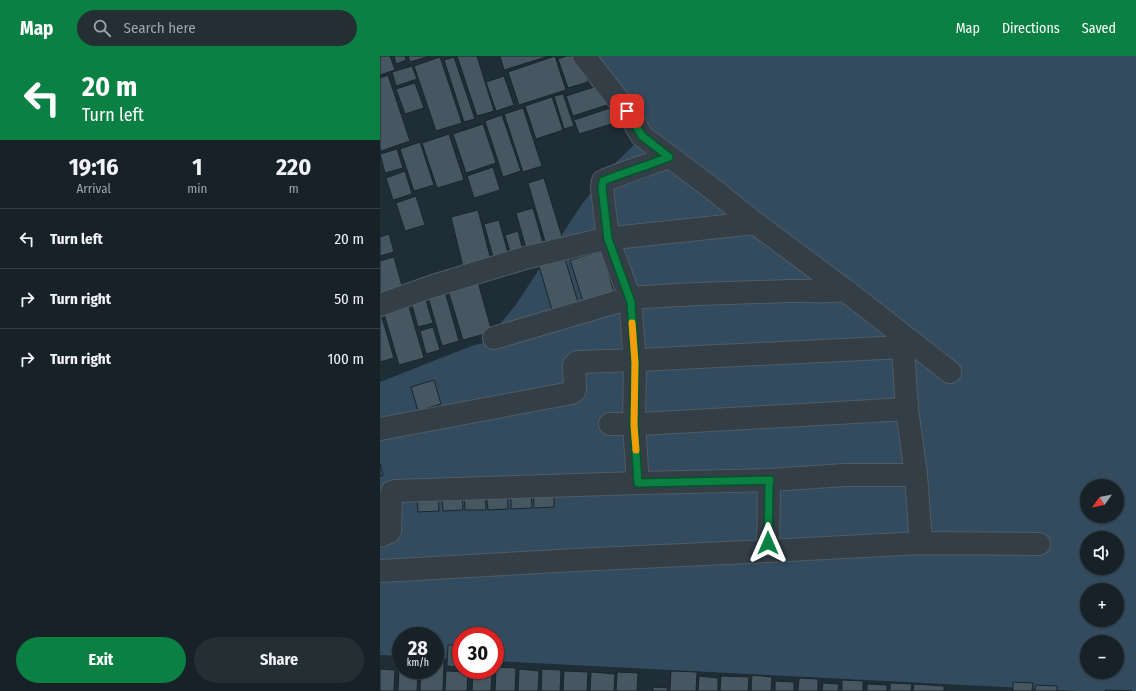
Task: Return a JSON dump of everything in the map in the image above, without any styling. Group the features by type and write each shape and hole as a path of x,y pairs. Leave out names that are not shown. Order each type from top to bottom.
{"street":[{"path":"584,56 627,111 642,136 845,290 905,343 950,372"},
{"path":"638,483 634,425 635,360 630,298 608,239 602,188 603,181 669,157"},
{"path":"380,305 433,286 525,258 608,239 755,223"},
{"path":"494,338 630,298 665,295 845,290"},
{"path":"380,429 574,392 574,365 577,362 635,360 905,343"},
{"path":"905,343 908,409 916,475 920,543"},
{"path":"610,424 634,425 908,409"},
{"path":"380,536 390,531 391,495 395,490 770,480 845,475 916,475"},
{"path":"768,551 770,480"},
{"path":"380,571 920,543 1039,544"}],"water":[{"path":"589,56 1136,56 1136,691 1079,691 504,661 504,627 452,627 452,659 444,658 444,627 392,627 392,656 380,655 380,382 474,345 494,341 494,334 499,325 515,306 582,204 612,166 639,140"}],"building":[{"path":"380,56 390,56 395,70 380,75"},
{"path":"394,56 405,56 406,60 396,64"},
{"path":"408,56 430,56 410,62"},
{"path":"457,56 477,56 494,111 477,116"},
{"path":"500,56 549,56 504,70"},
{"path":"555,56 566,90 519,105 508,72"},
{"path":"566,56 580,56 588,82 568,88 558,59"},
{"path":"440,57 462,123 436,131 414,66"},
{"path":"454,57 475,119 464,122 444,60"},
{"path":"412,66 417,79 396,86 392,72"},
{"path":"388,75 410,141 381,151 380,78"},
{"path":"504,76 514,105 496,111 486,82"},
{"path":"415,83 424,108 405,114 396,89"},
{"path":"604,84 610,104 573,116 566,96"},
{"path":"563,94 574,126 564,129 554,96"},
{"path":"552,97 563,130 536,139 525,106"},
{"path":"619,105 624,120 579,134 574,120"},
{"path":"523,108 542,166 523,172 504,114"},
{"path":"502,115 521,171 503,177 485,121"},
{"path":"483,124 496,163 466,173 453,134"},
{"path":"449,134 464,180 437,188 422,143"},
{"path":"420,142 434,185 414,191 400,149"},
{"path":"397,149 403,168 385,173 380,154"},
{"path":"493,167 500,190 474,198 467,176"},
{"path":"405,171 412,194 393,200 386,178"},
{"path":"544,178 564,243 547,248 528,183"},
{"path":"416,196 425,225 405,231 396,203"},
{"path":"533,208 545,250 528,255 516,213"},
{"path":"478,210 492,264 464,271 451,217"},
{"path":"499,220 510,260 495,264 484,224"},
{"path":"518,231 524,254 512,258 505,235"},
{"path":"389,234 394,252 380,256 380,237"},
{"path":"602,251 615,296 584,305 570,260"},
{"path":"394,257 404,293 380,298 380,261"},
{"path":"565,259 578,302 552,310 539,266"},
{"path":"476,275 492,332 463,340 446,284"},
{"path":"444,288 459,341 442,346 427,293"},
{"path":"424,294 433,323 418,327 410,298"},
{"path":"407,300 424,358 399,365 382,307"},
{"path":"380,311 394,358 380,362"},
{"path":"433,327 440,350 426,354 420,331"},
{"path":"434,380 441,404 418,411 411,387"},
{"path":"380,464 383,475 380,476"},
{"path":"554,488 554,507 534,508 533,489"},
{"path":"531,489 532,508 511,509 511,490"},
{"path":"507,490 508,509 488,510 486,491"},
{"path":"462,491 463,510 443,511 442,492"},
{"path":"485,491 486,510 465,510 464,492"},
{"path":"438,492 439,511 418,512 417,493"},
{"path":"448,645 452,645 452,666 447,666"},
{"path":"504,667 516,668 515,691 495,691 496,679 504,679"},
{"path":"380,669 392,670 392,679 395,679 394,691 380,691"},
{"path":"519,669 539,671 538,691 518,691"},
{"path":"542,669 561,670 560,691 541,691"},
{"path":"446,671 452,671 452,679 468,679 467,691 445,691"},
{"path":"564,671 588,672 587,691 563,691"},
{"path":"671,671 697,672 696,691 670,691"},
{"path":"591,672 615,674 614,691 590,691"},
{"path":"617,672 638,673 637,691 616,691"},
{"path":"752,675 772,677 771,691 751,691"},
{"path":"699,676 718,678 718,691 698,691"},
{"path":"721,676 749,677 748,691 720,691"},
{"path":"799,678 818,679 818,691 798,691"},
{"path":"399,679 418,679 417,691 398,691"},
{"path":"421,679 443,679 443,691 420,691"},
{"path":"473,679 492,679 491,691 472,691"},
{"path":"842,680 863,681 863,691 842,691"},
{"path":"775,681 794,682 794,691 775,691"},
{"path":"1013,682 1033,683 1032,691 1013,691"},
{"path":"823,683 839,684 838,691 822,691"},
{"path":"890,683 912,684 911,691 890,691"},
{"path":"867,684 887,685 887,691 867,691"},
{"path":"914,684 944,686 944,691 913,691"},
{"path":"1036,685 1057,686 1057,691 1035,691"},
{"path":"653,687 668,688 667,691 653,691"},
{"path":"1105,690 1132,691 1105,691"}],"slow traffic":[{"path":"632,323 635,363 634,425 636,450"}],"route":[{"path":"627,111 642,136 669,157 603,181 602,188 608,239 631,302 635,363 634,425 638,483 770,480 768,543"}]}
